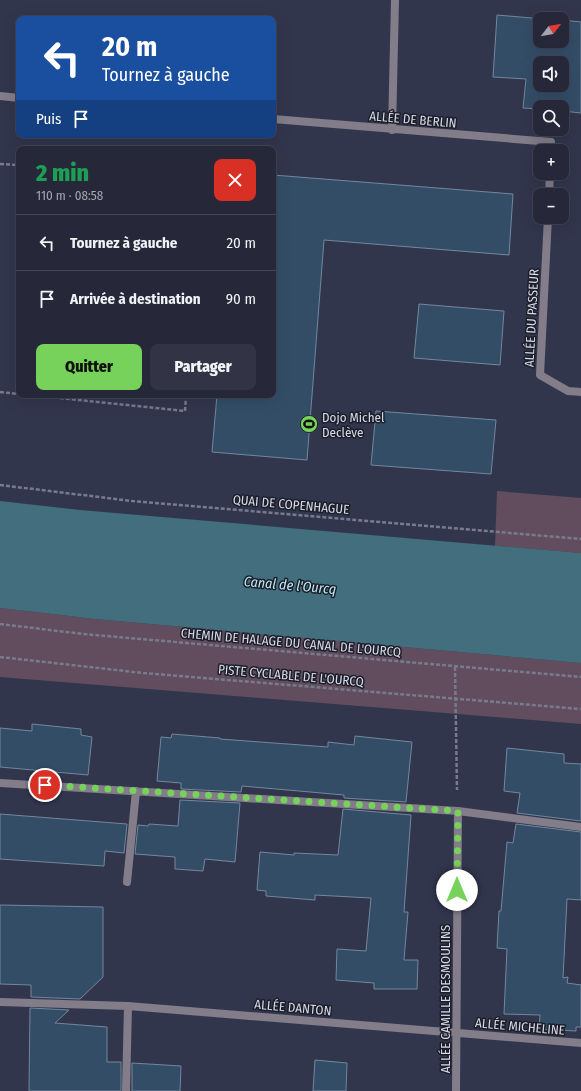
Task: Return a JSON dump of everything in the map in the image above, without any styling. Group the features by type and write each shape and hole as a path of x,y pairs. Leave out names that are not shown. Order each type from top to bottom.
{"street":[{"path":"392,130 395,0"},
{"path":"0,96 16,98"},
{"name":"ALLÉE DE BERLIN","path":"276,119 533,145"},
{"name":"ALLÉE DU PASSEUR","path":"548,224 540,374 568,391 581,392"},
{"path":"0,783 458,811 581,827"},
{"path":"126,882 136,791"},
{"name":"ALLÉE CAMILLE DESMOULINS","path":"456,1091 458,811"},
{"name":"ALLÉE DANTON","path":"0,1002 128,1006 457,1032"},
{"path":"126,1091 128,1006"},
{"name":"ALLÉE MICHELINE","path":"457,1032 581,1043"}],"path":[{"path":"0,164 16,165"},
{"path":"0,392 16,394"},
{"path":"59,398 185,411 186,398"},
{"name":"QUAI DE COPENHAGUE","path":"0,485 132,500 581,539"},
{"name":"CHEMIN DE HALAGE DU CANAL DE L'OURCQ","path":"0,624 83,634 581,678"},
{"name":"PISTE CYCLABLE DE L'OURCQ","path":"0,657 143,673 581,709"},
{"path":"455,667 458,811"}],"shaded area":[{"path":"497,491 581,498 581,553 495,546"},
{"path":"0,608 95,619 581,663 581,724 0,677"}],"water":[{"name":"Canal de l'Ourcq","path":"0,501 80,510 581,553 581,663 95,619 0,608"}],"building":[{"path":"497,15 533,18 533,48 569,48 569,21 581,22 581,113 569,112 569,100 533,100 533,109 523,108 526,79 493,77"},
{"path":"276,175 513,194 509,255 324,240 307,460 212,452 217,398 276,398"},
{"path":"419,304 504,311 500,365 414,358"},
{"path":"376,411 496,420 491,474 371,465"},
{"path":"32,724 81,729 81,735 92,737 88,775 0,767 0,728 32,731"},
{"path":"172,734 328,747 328,742 354,745 355,736 412,742 406,802 344,798 344,795 242,786 241,792 181,789 181,783 157,781 161,737 171,738"},
{"path":"507,748 564,754 564,763 581,764 581,821 517,813 520,793 504,791"},
{"path":"180,800 240,803 235,862 205,859 203,871 175,869 175,857 135,854 138,825 148,826 149,824 178,826"},
{"path":"343,809 411,815 404,912 408,912 404,960 418,960 417,989 374,989 374,983 336,980 337,949 366,951 371,898 315,895 315,900 266,896 266,891 257,890 260,852 294,855 294,853 338,855"},
{"path":"0,814 127,824 124,853 105,851 104,866 0,859"},
{"path":"516,824 581,832 581,900 567,899 563,978 568,977 567,983 581,985 581,1027 576,1027 576,1031 539,1029 540,1015 504,1014 507,949 497,948 499,911 501,911 507,842 513,843"},
{"path":"0,905 103,907 103,977 80,999 31,997 31,985 0,984"},
{"path":"30,1008 69,1010 55,1023 107,1027 107,1062 121,1062 121,1091 29,1091"},
{"path":"315,1060 347,1063 346,1091 313,1091"},
{"path":"132,1063 181,1066 180,1091 132,1091"}],"place":[{"name":"Dojo Michel Declève","path":"309,424"}],"route":[{"path":"45,785 458,811 457,890"}]}
